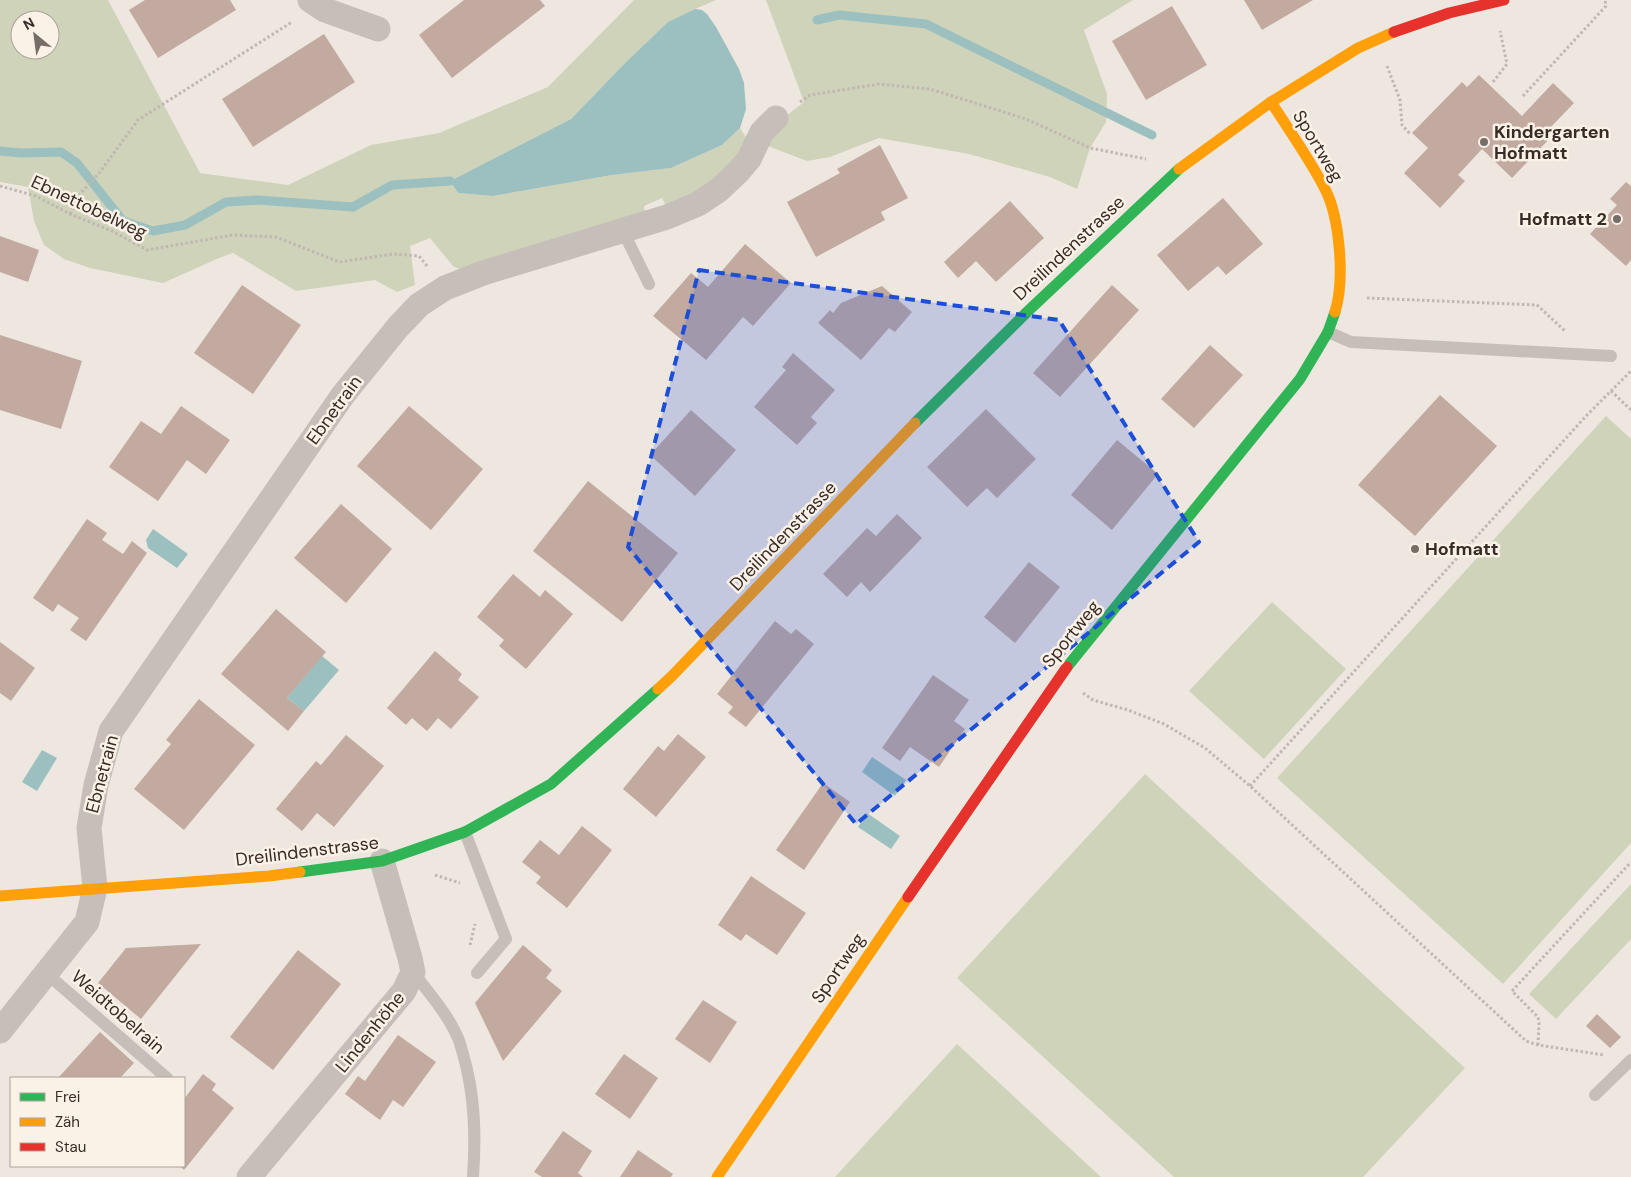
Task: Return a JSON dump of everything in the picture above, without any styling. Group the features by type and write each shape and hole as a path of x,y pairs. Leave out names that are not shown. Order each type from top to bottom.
{"street":[{"name":"Dreilindenstrasse","path":"0,896 269,876 382,861 465,832 551,784 672,676 908,430 1027,312 1174,173 1271,102 1358,48 1393,32 1449,14 1504,0"},
{"path":"303,9 325,10 378,29"},
{"name":"Sportweg","path":"717,1177 1059,676 1300,379 1328,332 1336,307 1341,280 1339,248 1332,206 1325,188 1271,102"},
{"name":"Ebnetrain","path":"0,1031 87,922 95,888 89,828 96,785 112,731 343,395 398,327 419,305 445,288 483,273 622,229 667,217 698,204 719,190 744,165 749,159 762,132 776,118"},
{"name":"Lindenhöhe","path":"249,1177 404,991 413,972 382,861"}],"lane":[{"path":"622,229 649,284"},
{"path":"1328,332 1351,342 1611,356"},
{"path":"465,832 506,939 477,973"},
{"path":"413,972 457,1035 469,1074 474,1109 475,1144 473,1177"},
{"name":"Weidtobelrain","path":"46,973 166,1077"},
{"path":"1595,1095 1630,1060"}],"path":[{"path":"1523,96 1606,6 1605,0"},
{"path":"70,214 80,194 100,172 138,120 303,9"},
{"path":"1493,82 1507,64 1500,29"},
{"path":"1384,59 1400,100 1402,125 1411,135"},
{"path":"776,118 810,95 879,84 930,89 1026,119 1090,148 1155,160"},
{"name":"Ebnettobelweg","path":"0,186 36,196 147,250 233,235 276,237 339,262 394,254 420,256 445,288"},
{"path":"1359,297 1537,305 1591,355"},
{"path":"1250,786 1581,422 1631,371"},
{"path":"1611,391 1631,410"},
{"path":"1059,676 1093,700 1128,710 1164,724 1205,748 1250,786 1526,1041 1538,1045 1630,1060"},
{"path":"1538,1045 1538,1017 1512,991 1631,862"},
{"path":"429,874 460,883"},
{"path":"468,952 476,922"}],"highlighted area":[{"path":"699,270 1059,320 1199,542 856,824 628,547"}],"green space":[{"path":"0,0 108,0 200,173 288,185 371,145 439,133 548,87 634,0 716,0 668,22 571,119 450,181 458,193 493,196 612,175 671,168 722,145 740,128 747,139 733,163 703,188 666,206 662,198 644,206 645,213 459,269 453,266 430,238 410,246 415,285 397,292 375,280 296,291 233,253 163,283 90,268 64,259 44,245 34,221 28,187 0,182"},
{"path":"766,0 1133,0 1084,30 1107,94 1106,122 1090,148 1077,189 1050,177 969,154 879,138 830,157 807,161 768,146 776,124 804,102"},
{"path":"1606,416 1631,439 1631,843 1503,984 1277,778"},
{"path":"1272,602 1346,669 1264,759 1189,691"},
{"path":"1145,774 1465,1068 1363,1177 1174,1177 957,978"},
{"path":"1631,884 1631,939 1556,1019 1529,994"},
{"path":"957,1044 1101,1177 835,1177"}],"water":[{"path":"695,9 702,10 707,14 716,27 739,69 744,83 746,109 740,128 722,145 671,168 612,175 493,196 458,193 450,181 571,119 668,22"},
{"path":"153,529 188,554 177,568 148,548 146,540"},
{"path":"322,656 339,670 304,711 287,698"},
{"path":"42,750 57,758 37,791 22,782"},
{"path":"872,757 906,780 895,796 862,772"},
{"path":"867,813 900,836 891,849 858,827"}],"building":[{"path":"145,0 230,0 236,10 158,58 129,10"},
{"path":"464,0 540,0 545,6 452,78 419,35"},
{"path":"1244,0 1313,0 1262,30"},
{"path":"1172,6 1207,65 1146,100 1112,41"},
{"path":"324,34 355,82 253,147 222,99"},
{"name":"Kindergarten Hofmatt","path":"1479,75 1522,116 1553,83 1574,103 1547,131 1552,136 1512,178 1482,149 1458,175 1465,181 1440,208 1404,173 1428,148 1412,133 1462,82 1467,87"},
{"path":"880,145 908,198 881,212 885,220 816,257 787,202 840,173 837,169"},
{"name":"Hofmatt 2","path":"1626,182 1631,186 1631,260 1626,266 1590,234 1617,205 1610,199"},
{"path":"1223,198 1263,244 1226,275 1218,266 1188,291 1157,255"},
{"path":"1010,201 1044,238 996,282 976,261 958,278 944,262"},
{"path":"0,236 39,250 28,282 0,272"},
{"path":"745,244 791,283 753,326 743,317 706,360 653,316 691,273 708,287"},
{"path":"242,285 301,325 253,394 194,353"},
{"path":"1112,285 1139,310 1060,397 1033,373"},
{"path":"882,286 912,312 895,332 889,328 861,360 818,323 830,310 833,313 841,303"},
{"path":"0,335 82,361 61,429 0,410"},
{"path":"1210,345 1243,375 1194,428 1161,399"},
{"path":"793,353 835,390 811,417 817,423 797,445 754,407 786,370 782,367"},
{"path":"1440,395 1497,446 1415,536 1358,485"},
{"path":"181,406 230,440 206,474 187,460 158,501 109,467 141,421 161,434"},
{"path":"409,406 483,469 431,530 357,466"},
{"path":"986,409 1036,459 997,498 987,488 967,507 927,467"},
{"path":"691,410 736,450 695,496 650,455"},
{"path":"1117,440 1158,474 1112,530 1071,495"},
{"path":"588,481 678,553 622,622 533,551"},
{"path":"341,504 392,549 346,603 294,558"},
{"path":"897,514 922,538 870,592 861,582 847,597 823,574 867,528 876,536"},
{"path":"87,519 107,533 102,540 123,554 132,541 147,553 86,641 70,630 79,618 58,604 53,612 33,598"},
{"path":"1029,562 1060,587 1015,643 984,617"},
{"path":"513,574 540,597 545,590 573,614 526,669 499,646 504,640 477,617"},
{"path":"276,609 326,652 287,698 304,711 288,731 221,674"},
{"path":"775,621 791,634 796,629 814,644 746,727 728,713 733,707 717,694"},
{"path":"0,642 35,668 11,701 0,693"},
{"path":"435,651 462,674 458,680 479,697 451,729 438,718 427,731 412,718 406,725 387,708"},
{"path":"933,675 969,700 954,721 965,729 939,767 910,747 900,761 882,748"},
{"path":"199,699 255,745 184,830 134,789 171,744 166,740"},
{"path":"678,734 706,757 656,817 623,789 658,746 664,751"},
{"path":"346,735 384,766 334,827 317,813 302,831 276,809 316,761 321,765"},
{"path":"823,783 850,802 804,870 776,850"},
{"path":"582,826 612,850 567,908 536,883 541,877 522,862 540,840 559,855"},
{"path":"751,876 806,913 777,955 746,934 741,941 718,925"},
{"path":"201,944 141,1019 98,983 126,948"},
{"path":"523,945 552,970 546,978 562,991 503,1061 475,1003"},
{"path":"298,950 341,984 273,1070 230,1037"},
{"path":"703,1000 737,1022 710,1063 675,1039"},
{"path":"1597,1014 1621,1037 1610,1048 1586,1026"},
{"path":"100,1032 134,1063 121,1077 59,1077"},
{"path":"398,1035 436,1062 403,1107 393,1100 380,1120 345,1094 358,1076 365,1081"},
{"path":"624,1054 658,1078 630,1119 595,1094"},
{"path":"203,1074 216,1084 212,1090 234,1108 184,1170 181,1167 185,1167 185,1098"},
{"path":"563,1131 592,1151 578,1173 583,1177 542,1177 534,1172"},
{"path":"638,1150 673,1174 671,1177 620,1177"}],"waterway":[{"path":"817,20 839,15 926,24 1152,135"},
{"path":"0,151 21,153 61,152 77,163 123,221 153,231 185,225 226,202 258,200 353,207 392,185 450,181"}],"traffic: fast":[{"path":"915,423 1027,312 1179,169"},
{"path":"1067,667 1300,379 1328,332 1335,312"},
{"path":"300,872 382,861 465,832 551,784 658,689"}],"traffic: slow":[{"path":"1179,169 1271,102 1358,48 1394,32"},
{"path":"1271,102 1312,165 1324,187 1334,214 1340,266 1340,283 1335,312"},
{"path":"658,689 915,423"},
{"path":"0,896 269,876 300,872"},
{"path":"717,1177 908,897"}],"traffic: jam":[{"path":"1394,32 1449,13 1504,0"},
{"path":"908,897 1067,667"}],"place":[{"name":"Kindergarten Hofmatt","path":"1484,142"},
{"name":"Hofmatt 2","path":"1617,219"},
{"name":"Hofmatt","path":"1415,549"}]}
